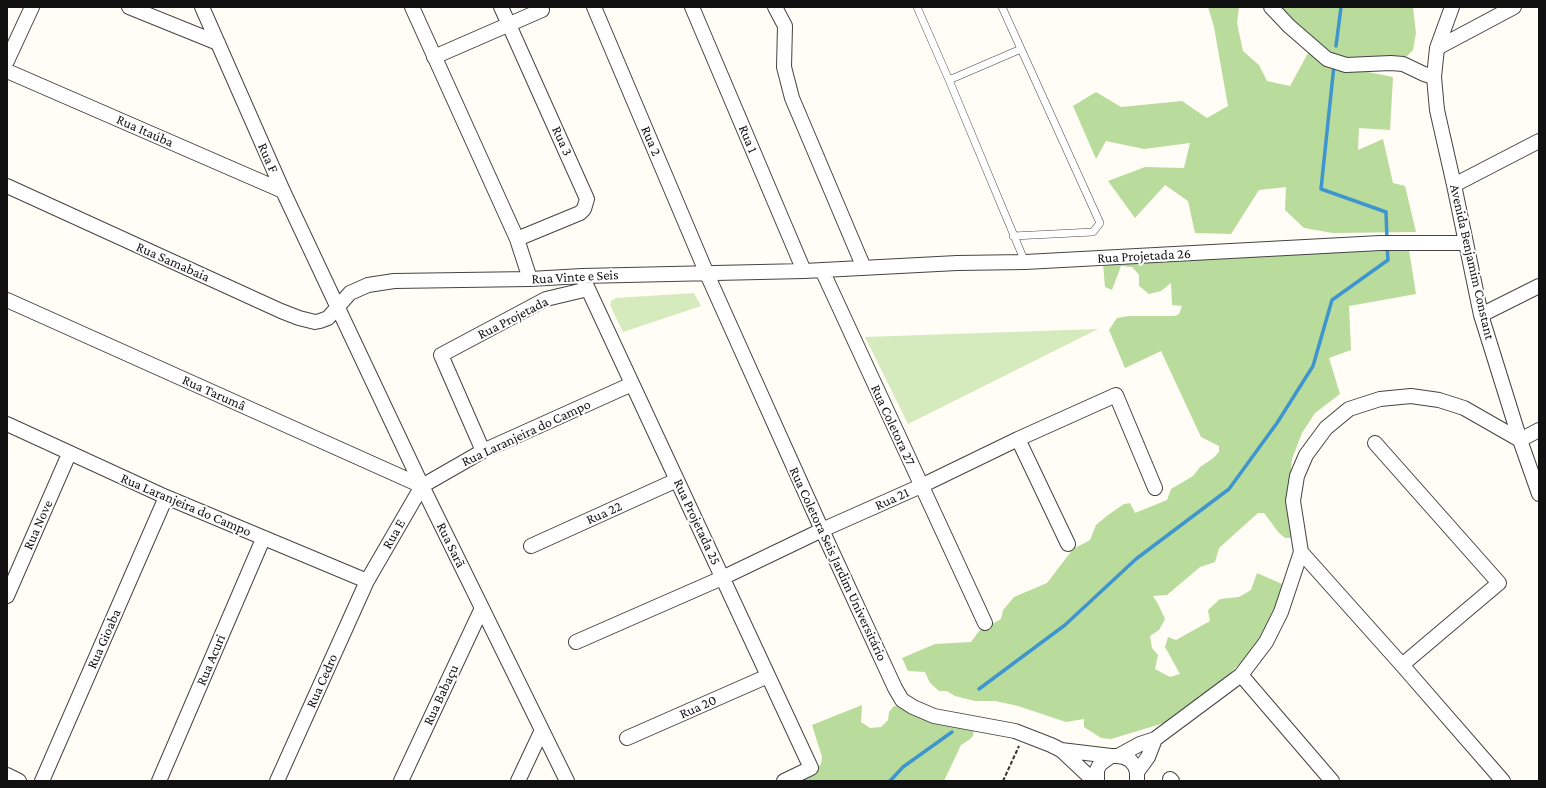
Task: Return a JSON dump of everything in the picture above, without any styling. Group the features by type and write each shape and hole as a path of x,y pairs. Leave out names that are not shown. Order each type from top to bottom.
{"street":[{"path":"7,61 32,7"},
{"path":"129,7 218,43"},
{"name":"Rua F","path":"202,7 283,191 338,308"},
{"path":"412,7 517,239 530,279"},
{"name":"Rua 3","path":"501,7 587,199 584,209 580,213 517,239"},
{"name":"Rua 2","path":"594,7 707,274"},
{"name":"Rua 1","path":"692,7 804,272"},
{"path":"775,7 785,26 784,67 792,98 864,268"},
{"path":"1271,7 1295,31 1327,58 1346,65 1391,63 1403,64 1434,77"},
{"name":"Avenida Benjamim Constant","path":"1452,7 1436,48 1434,77 1437,110 1481,315 1520,440 1539,494"},
{"path":"1436,48 1514,7"},
{"path":"434,57 542,10"},
{"name":"Rua Itaúba","path":"7,71 283,191"},
{"path":"1454,186 1539,141"},
{"name":"Rua Samabaia","path":"7,186 299,318 320,322 328,318 338,308"},
{"name":"Rua Projetada 26","path":"822,270 957,263 1025,262 1380,243 1466,243"},
{"name":"Rua Vinte e Seis","path":"338,308 350,293 379,283 394,281 530,279 585,283 694,273 804,272 822,270"},
{"name":"Rua Coletora 27","path":"822,270 985,623"},
{"name":"Rua Coletora Seis Jardim Universitário","path":"707,274 822,530 902,700 913,707 934,716 1015,731 1061,750"},
{"name":"Rua Projetada","path":"482,451 441,355 546,299 585,283"},
{"name":"Rua Projetada 25","path":"585,283 811,768 784,781"},
{"path":"1481,315 1539,286"},
{"name":"Rua Tarumâ","path":"7,300 422,486"},
{"name":"Rua Sarã","path":"338,308 422,486 567,781"},
{"name":"Rua Laranjeira do Campo","path":"422,486 482,451 632,384"},
{"name":"Rua 21","path":"576,642 722,578 822,530 921,486 1018,439 1116,395 1155,488"},
{"path":"1097,781 1097,770 1100,764 1140,744 1155,739 1241,675 1266,642 1278,618 1301,552 1293,501 1297,476 1306,454 1326,428 1349,409 1380,399 1411,396 1439,400 1464,408 1520,440 1539,430"},
{"name":"Rua Laranjeira do Campo","path":"7,424 69,454 166,497 367,581"},
{"path":"1018,439 1068,544"},
{"path":"1375,443 1500,583 1402,664"},
{"name":"Rua Nove","path":"7,596 69,454"},
{"name":"Rua 22","path":"531,546 677,480"},
{"name":"Rua E","path":"367,581 422,486"},
{"name":"Rua Gioaba","path":"42,781 166,497"},
{"name":"Rua Acuri","path":"159,781 263,538"},
{"path":"1301,552 1402,664 1503,781"},
{"name":"Rua Cedro","path":"277,781 367,581"},
{"name":"Rua Babaçu","path":"401,781 482,608"},
{"path":"1241,675 1332,781"},
{"name":"Rua 20","path":"628,738 768,676"},
{"path":"518,781 542,730"},
{"path":"1137,777 1148,757 1155,739"},
{"path":"1061,750 1124,757 1130,760 1135,766 1137,777"},
{"path":"1061,750 1094,781"},
{"path":"7,775 19,781"}],"lane":[{"path":"916,7 949,80 1025,262"},
{"path":"1002,7 1100,223 1093,232 1013,236"},
{"path":"949,80 1021,49"}],"path":[{"path":"1003,781 1024,734"}],"green space":[{"path":"1208,7 1239,7 1237,23 1243,51 1259,65 1267,81 1290,86 1313,44 1281,7 1413,7 1416,33 1413,50 1402,61 1348,68 1393,77 1390,130 1359,128 1358,150 1383,139 1393,183 1405,186 1416,232 1333,233 1304,228 1285,210 1286,187 1259,190 1231,234 1195,233 1188,201 1165,185 1135,218 1108,181 1145,167 1184,168 1190,143 1144,149 1106,141 1096,159 1073,106 1096,92 1121,107 1182,101 1207,118 1228,106 1214,27"},
{"path":"1408,244 1416,294 1349,306 1351,350 1329,358 1340,394 1315,413 1302,433 1292,459 1288,502 1292,538 1285,538 1279,533 1264,513 1258,513 1219,548 1215,562 1200,567 1167,595 1153,596 1165,619 1159,630 1150,636 1152,648 1158,655 1155,669 1170,677 1180,674 1165,647 1168,637 1176,640 1210,621 1208,610 1220,599 1239,597 1251,590 1257,573 1282,584 1281,595 1268,630 1255,650 1219,683 1164,723 1111,739 1101,738 1084,727 1084,719 1066,722 1018,706 995,701 975,701 955,696 947,691 939,691 930,683 925,672 908,671 902,658 935,644 971,642 979,631 1001,619 1003,610 1014,597 1047,583 1073,549 1090,540 1096,525 1108,515 1124,504 1130,503 1135,513 1167,500 1171,489 1193,476 1200,467 1219,452 1219,446 1201,437 1161,351 1125,368 1109,330 1117,318 1129,316 1175,316 1179,314 1182,306 1172,305 1171,283 1161,291 1149,294 1139,286 1139,275 1132,267 1121,266 1112,290 1105,287 1103,264"},
{"path":"694,293 701,306 623,332 610,305 611,301 616,298"},
{"path":"1098,329 908,424 865,337"},
{"path":"862,705 861,722 870,728 881,727 888,720 889,712 894,706 904,707 974,729 973,736 961,745 944,781 793,781 816,769 821,764 822,757 812,725"}],"waterway":[{"path":"1336,46 1341,7"},
{"path":"1334,65 1321,189 1386,212 1387,240"},
{"path":"979,689 1065,625 1136,559 1229,489 1277,423 1313,366 1332,300 1388,260 1387,246"},
{"path":"890,781 903,767 952,732"}]}
